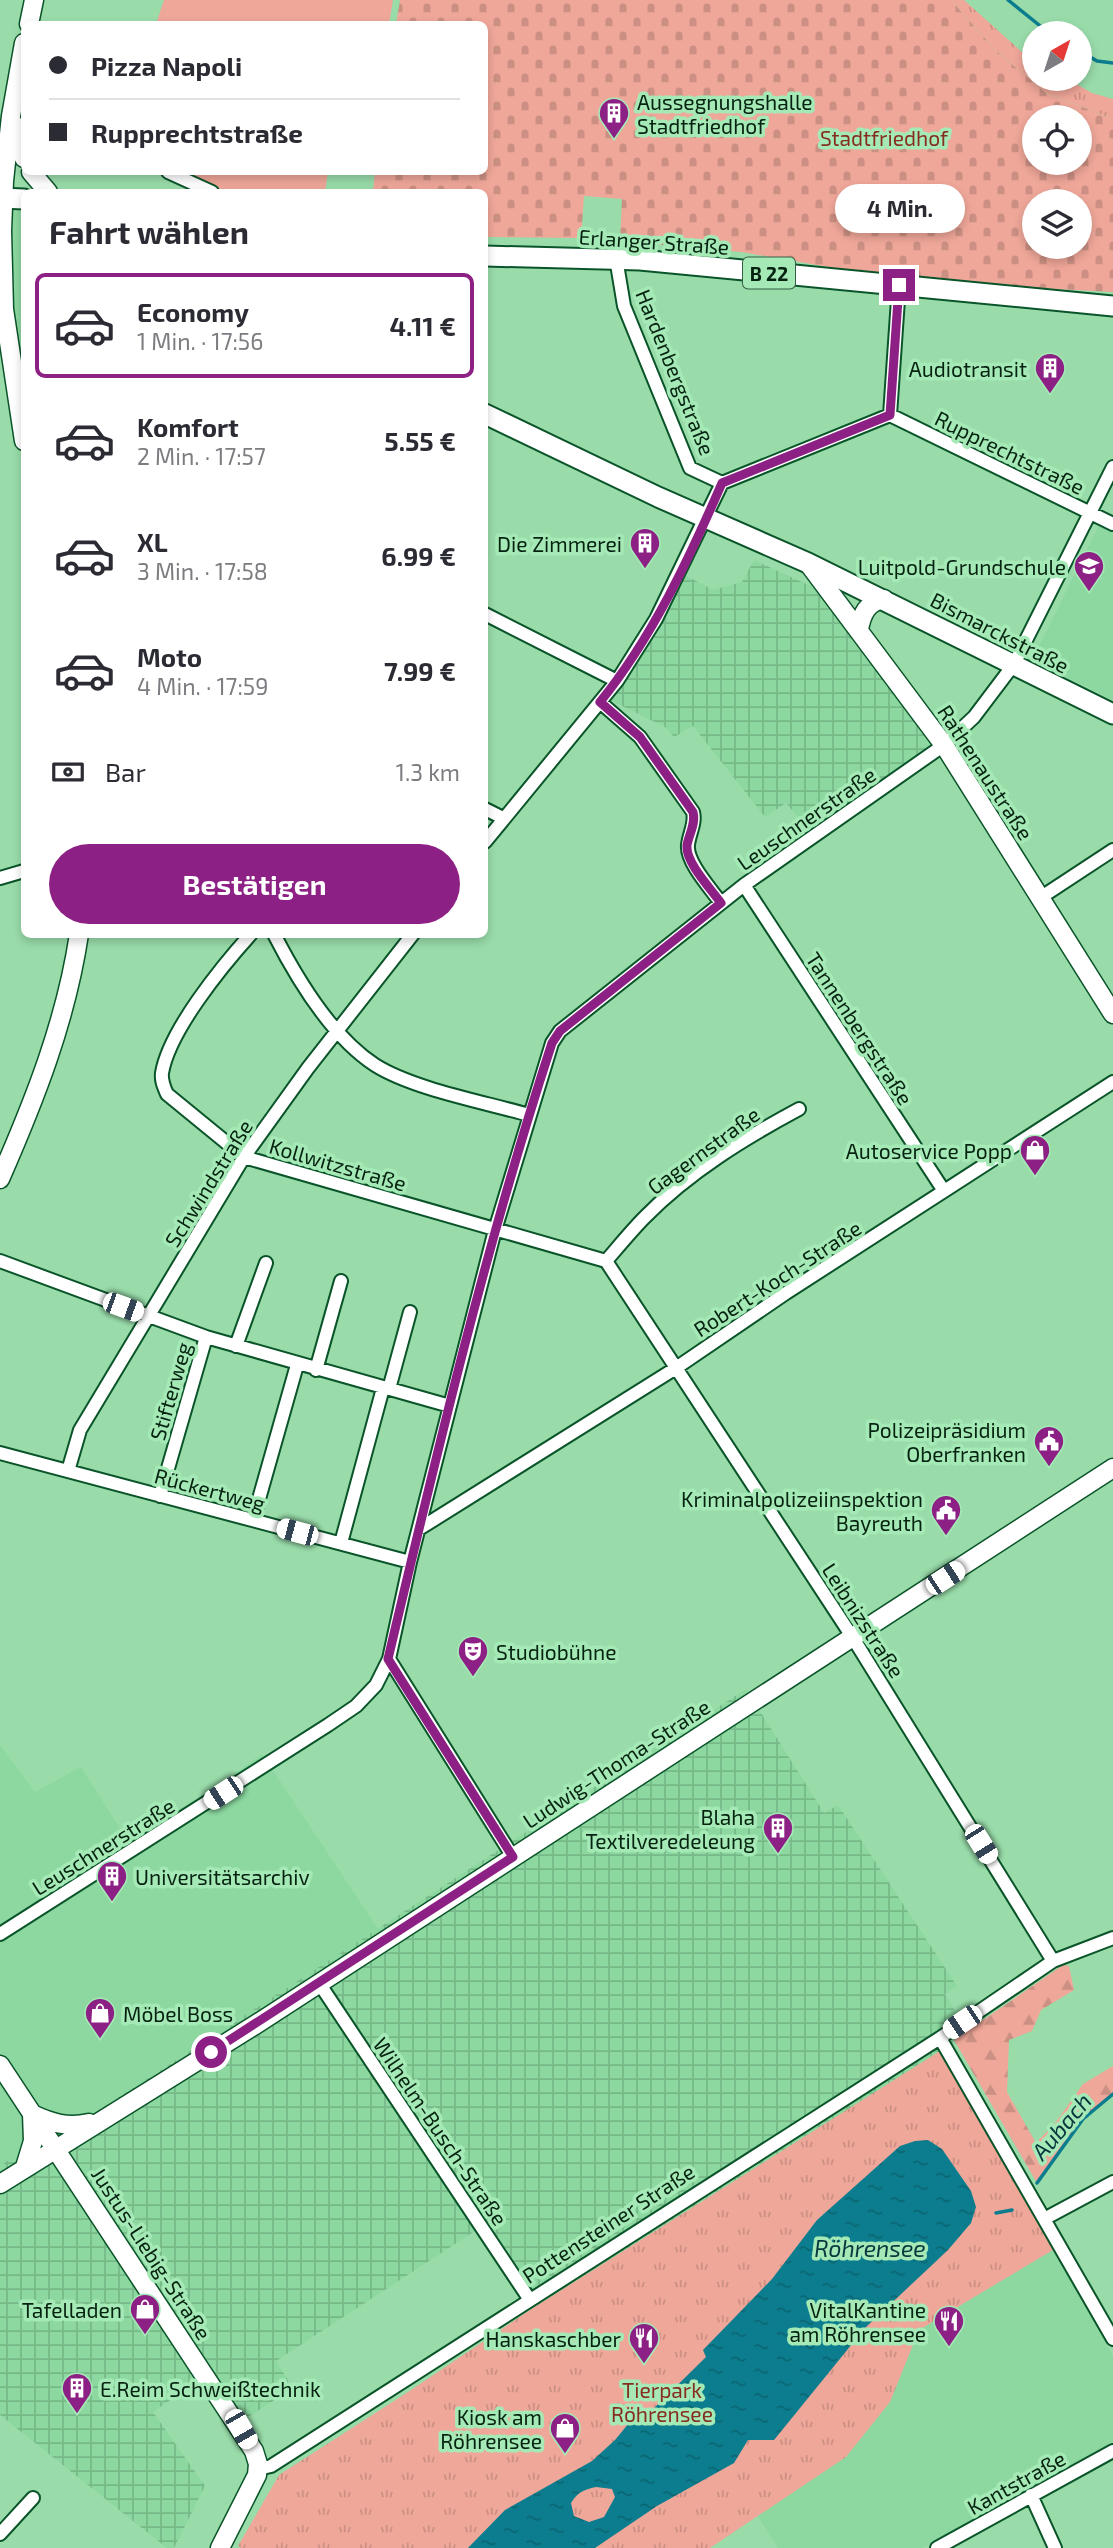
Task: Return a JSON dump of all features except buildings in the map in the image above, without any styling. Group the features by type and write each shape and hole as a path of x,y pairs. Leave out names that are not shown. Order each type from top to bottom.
{"main road":[{"path":"30,21 34,0"},
{"path":"21,60 6,118 1,198 2,305 21,422"},
{"path":"6,118 21,151"},
{"path":"34,175 45,189"},
{"path":"1,198 21,200"},
{"name":"Erlanger Straße","path":"488,256 616,258 1113,306"},
{"name":"Bismarckstraße","path":"488,415 706,519 884,599 1113,714"},
{"name":"Rathenaustraße","path":"814,569 944,745 1113,1014"},
{"path":"859,629 865,610 871,604 884,599"},
{"path":"0,1179 33,1105 51,1056 65,1008 78,938"},
{"name":"Ludwig-Thoma-Straße","path":"0,2184 319,1983 1113,1468"},
{"name":"Justus-Liebig-Straße","path":"0,2065 241,2429 254,2451 258,2469"},
{"path":"25,2167 33,2141 32,2114 64,2125 82,2125 99,2120"},
{"path":"220,2548 258,2469"}],"street":[{"path":"175,175 205,189"},
{"name":"Hardenbergstraße","path":"616,258 624,306 690,468 722,483"},
{"path":"488,838 617,681 656,619 722,483 890,415 899,285"},
{"name":"Rupprechtstraße","path":"890,415 1113,524"},
{"name":"Leuschnerstraße","path":"0,1934 356,1706 376,1685 388,1659 410,1562 495,1230 552,1043 560,1031 744,885 944,745 974,717 1014,664 1113,467"},
{"path":"488,616 617,681"},
{"path":"600,702 640,737 693,812 688,843 689,858 721,903"},
{"path":"488,810 503,818"},
{"path":"1040,898 1113,850"},
{"path":"0,878 21,872"},
{"name":"Tannenbergstraße","path":"744,885 944,1191"},
{"name":"Kollwitzstraße","path":"248,938 206,987 181,1029 162,1072 162,1082 167,1094 244,1157 495,1230"},
{"path":"276,938 287,960 338,1032 357,1052 377,1066 412,1082 529,1115"},
{"name":"Schwindstraße","path":"68,1471 80,1430 244,1157 308,1068 410,938"},
{"name":"Robert-Koch-Straße","path":"419,1530 676,1368 1113,1082"},
{"name":"Gagernstraße","path":"606,1261 645,1216 679,1186 727,1152 799,1109"},
{"path":"495,1230 606,1261"},
{"path":"0,1261 206,1337 450,1406"},
{"name":"Leibnizstraße","path":"606,1261 853,1638 1054,1961"},
{"path":"236,1346 266,1263"},
{"path":"316,1370 341,1281"},
{"path":"341,1544 410,1312"},
{"name":"Stifterweg","path":"160,1496 206,1337"},
{"path":"253,1520 297,1364"},
{"name":"Rückertweg","path":"0,1453 410,1562"},
{"path":"428,1496 443,1501 460,1502"},
{"path":"388,1659 513,1857"},
{"name":"Pottensteiner Straße","path":"258,2469 271,2466 940,2038 1054,1961 1113,1938"},
{"name":"Wilhelm-Busch-Straße","path":"319,1983 530,2300"},
{"path":"940,2038 1113,2338"},
{"path":"1044,2219 1113,2182"},
{"name":"Kantstraße","path":"937,2548 1113,2451"},
{"path":"1031,2495 1055,2548"},
{"path":"0,2534 33,2498"}],"shaded area":[{"path":"7,211 21,211 21,372 10,305"},
{"name":"Luitpold-Grundschule","path":"1101,521 1113,526 1113,700 1032,660"},
{"path":"754,560 824,592 935,744 809,830 786,803 765,817 693,726 674,737 665,727 608,699 683,574 713,590 742,582"},
{"path":"746,1689 824,1813 838,1805 957,1986 945,1994 967,2031 940,2051 530,2310 475,2231 276,2361 293,2388 242,2421 210,2373 153,2412 205,2486 174,2548 167,2548 0,2415 0,2166 21,2151 79,2123"},
{"path":"0,1745 35,1792 81,1767 128,1841 214,1788 262,1754 378,1929 79,2123 21,2151 0,2166"},
{"path":"1053,2250 1113,2356 1113,2443 923,2548 778,2548 757,2515 846,2457 890,2402 919,2330"}],"green space":[{"path":"164,0 393,0 390,21 157,21"},
{"name":"Stadtfriedhof","path":"400,0 951,0 995,50 1022,73 1022,91 1044,91 1077,105 1022,105 1022,175 1092,175 1092,111 1113,119 1113,292 915,282 741,252 620,241 622,199 584,196 581,238 488,237 488,189 373,189 375,175 488,175 488,21 396,21"},
{"path":"951,0 964,0 1022,52 1022,73 995,50"},
{"path":"1044,91 1088,91 1113,99 1113,119 1092,111 1092,105 1077,105"},
{"path":"188,175 328,175 325,189 221,189"},
{"path":"1063,1965 1069,1966 1074,1990 1041,2010 1032,2031 1009,2040 1007,2092 1036,2143 1056,2122 1083,2084 1113,2066 1113,2094 1083,2119 1037,2183 954,2040"},
{"name":"Tierpark Röhrensee","path":"940,2051 1053,2250 919,2330 890,2402 846,2457 710,2548 238,2546 279,2475 530,2310"}],"water":[{"name":"Röhrensee","path":"928,2140 942,2149 971,2191 976,2207 971,2223 948,2250 865,2328 774,2440 748,2440 734,2463 657,2506 595,2548 468,2548 505,2510 592,2461 615,2440 638,2412 645,2417 706,2357 703,2350 772,2279 817,2220 900,2146","holes":["596,2487 612,2489 615,2497 604,2517 589,2522 574,2516 571,2503 584,2490"]}],"waterway":[{"path":"1008,0 1034,21"},
{"path":"1092,58 1113,63"},
{"name":"Aubach","path":"1037,2183 1083,2119 1113,2094"},
{"path":"996,2213 1012,2210"}],"place":[{"name":"Aussegnungshalle Stadtfriedhof","path":"614,140"},
{"name":"Audiotransit","path":"1050,395"},
{"name":"Die Zimmerei","path":"645,570"},
{"name":"Luitpold-Grundschule","path":"1089,593"},
{"name":"Autoservice Popp","path":"1035,1177"},
{"name":"Polizeipräsidium Oberfranken","path":"1049,1468"},
{"name":"Kriminalpolizeiinspektion Bayreuth","path":"946,1537"},
{"name":"Studiobühne","path":"473,1678"},
{"name":"Blaha Textilveredeleung","path":"778,1855"},
{"name":"Universitätsarchiv","path":"112,1903"},
{"name":"Möbel Boss","path":"100,2040"},
{"name":"Tafelladen","path":"145,2336"},
{"name":"VitalKantine am Röhrensee","path":"949,2348"},
{"name":"Hanskaschber","path":"644,2365"},
{"name":"E.Reim Schweißtechnik","path":"77,2415"},
{"name":"Kiosk am Röhrensee","path":"565,2455"}],"route":[{"path":"211,2052 513,1857 388,1659 410,1562 495,1230 552,1043 560,1031 721,903 689,858 687,851 693,812 636,732 600,702 617,681 656,619 722,483 890,415 899,285"}]}
